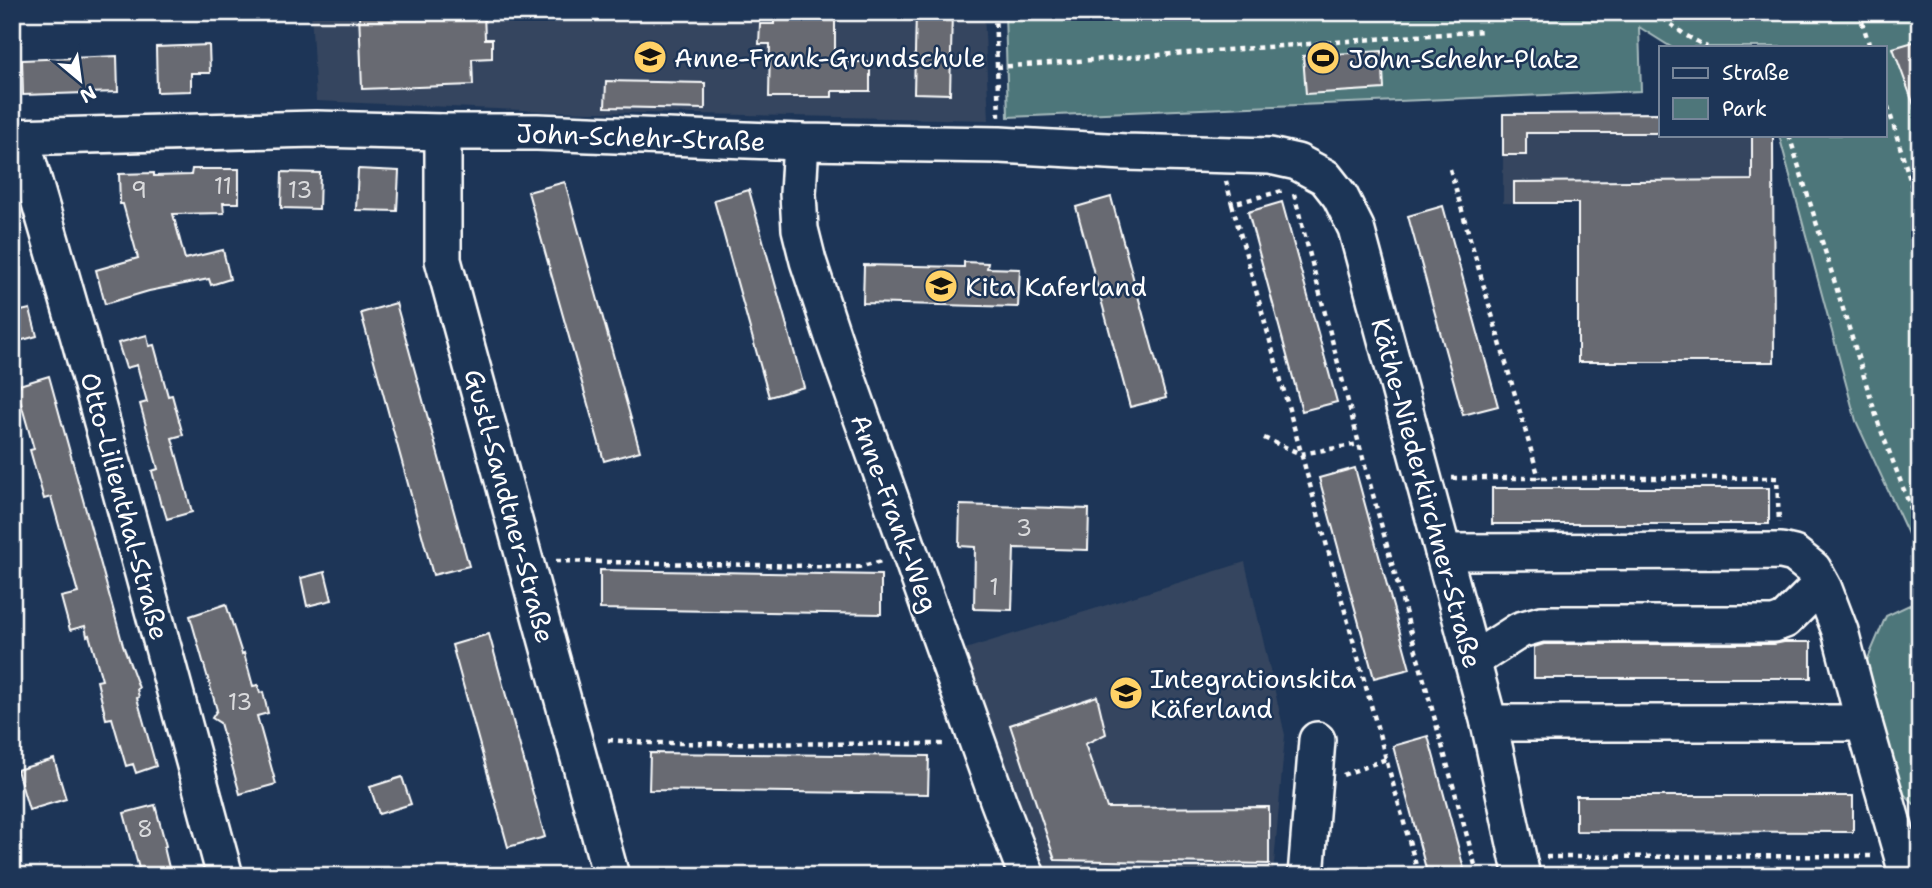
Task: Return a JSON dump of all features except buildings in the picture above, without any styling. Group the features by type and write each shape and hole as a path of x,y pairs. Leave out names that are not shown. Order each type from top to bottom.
{"street":[{"name":"John-Schehr-Straße","path":"17,137 316,129 537,132 801,142 1000,145 1270,156"},
{"name":"Gustl-Sandtner-Straße","path":"443,132 443,260 611,876"},
{"name":"Otto-Lilienthal-Straße","path":"17,137 85,358 225,876"},
{"name":"Anne-Frank-Weg","path":"801,142 798,194 800,229 808,261 910,554 1027,876"},
{"name":"Käthe-Niederkirchner-Straße","path":"1270,156 1297,162 1325,177 1340,196 1356,228 1489,723 1520,866"},
{"path":"1443,552 1781,551 1794,554 1813,569 1840,631 1905,866"},
{"path":"1472,661 1520,630 1541,624 1774,624 1785,620 1821,584"},
{"path":"1489,723 1864,723"},
{"path":"1306,876 1317,740"}],"path":[{"path":"995,12 999,122"},
{"path":"1655,12 1685,35 1705,46"},
{"path":"1859,12 1870,46"},
{"path":"998,67 1484,31"},
{"path":"1886,100 1920,213"},
{"path":"1789,136 1878,425 1920,533"},
{"path":"1450,169 1539,478"},
{"path":"1224,173 1419,876"},
{"path":"1232,204 1293,189 1478,876"},
{"path":"1264,438 1301,454 1360,444"},
{"path":"1423,477 1777,478 1781,551"},
{"path":"554,561 858,567 910,554"},
{"path":"608,740 651,743 943,744 974,732"},
{"path":"1314,786 1386,759"},
{"path":"1520,866 1905,866"}],"shaded area":[{"name":"Anne-Frank-Grundschule","path":"311,12 984,12 989,120 543,111 316,101"},
{"path":"1659,113 1659,136 1773,136 1774,362 1578,362 1578,204 1503,203 1503,114"},
{"name":"Integrationskita Käferland","path":"1245,562 1285,735 1273,876 1041,876 962,650"}],"green space":[{"path":"1005,12 1920,12 1920,560 1856,421 1779,136 1886,136 1886,46 1669,46 1639,27 1641,91 1008,117"},
{"path":"1920,600 1920,802 1914,804 1889,780 1861,675 1886,616"}],"place":[{"name":"Anne-Frank-Grundschule","path":"650,57"},
{"name":"John-Schehr-Platz","path":"1323,58"},
{"name":"Kita Kaferland","path":"941,286"},
{"name":"Integrationskita Käferland","path":"1126,693"}]}
